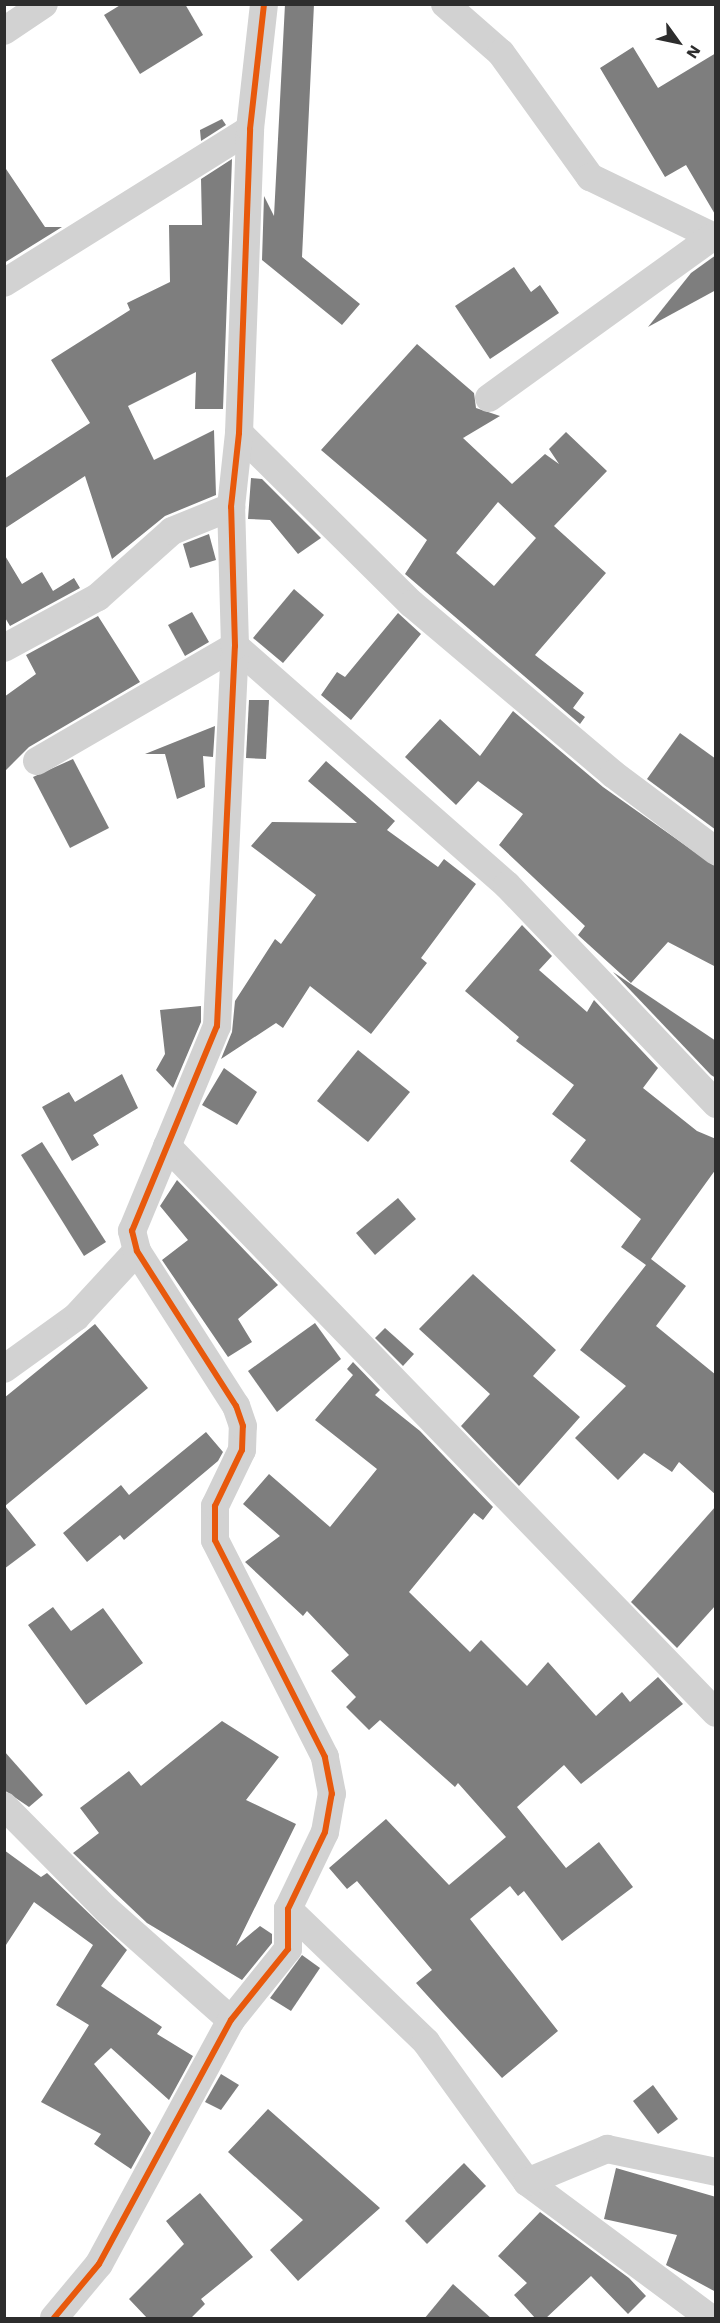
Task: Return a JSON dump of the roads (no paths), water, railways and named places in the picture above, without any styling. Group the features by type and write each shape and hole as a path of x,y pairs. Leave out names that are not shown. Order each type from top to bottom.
{"street":[{"path":"4,31 44,4"},
{"path":"54,2319 99,2264 231,2020 288,1949 288,1909 325,1832 332,1794 325,1757 215,1540 215,1506 242,1450 243,1426 236,1406 137,1251 132,1231 137,1210 217,1026 235,646 231,507 239,433 250,129 264,4"},
{"path":"445,4 501,53 590,177 715,237 489,398"},
{"path":"4,283 250,129"},
{"path":"239,433 412,604 613,774 716,851"},
{"path":"4,648 98,597 172,531 231,507"},
{"path":"37,761 235,646"},
{"path":"235,646 507,885 716,1104"},
{"path":"166,1146 716,1713"},
{"path":"4,1370 76,1317 137,1251"},
{"path":"4,1806 107,1910 231,2020"},
{"path":"288,1909 426,2042 526,2182 710,2319"},
{"path":"526,2182 607,2149 716,2172"}]}
